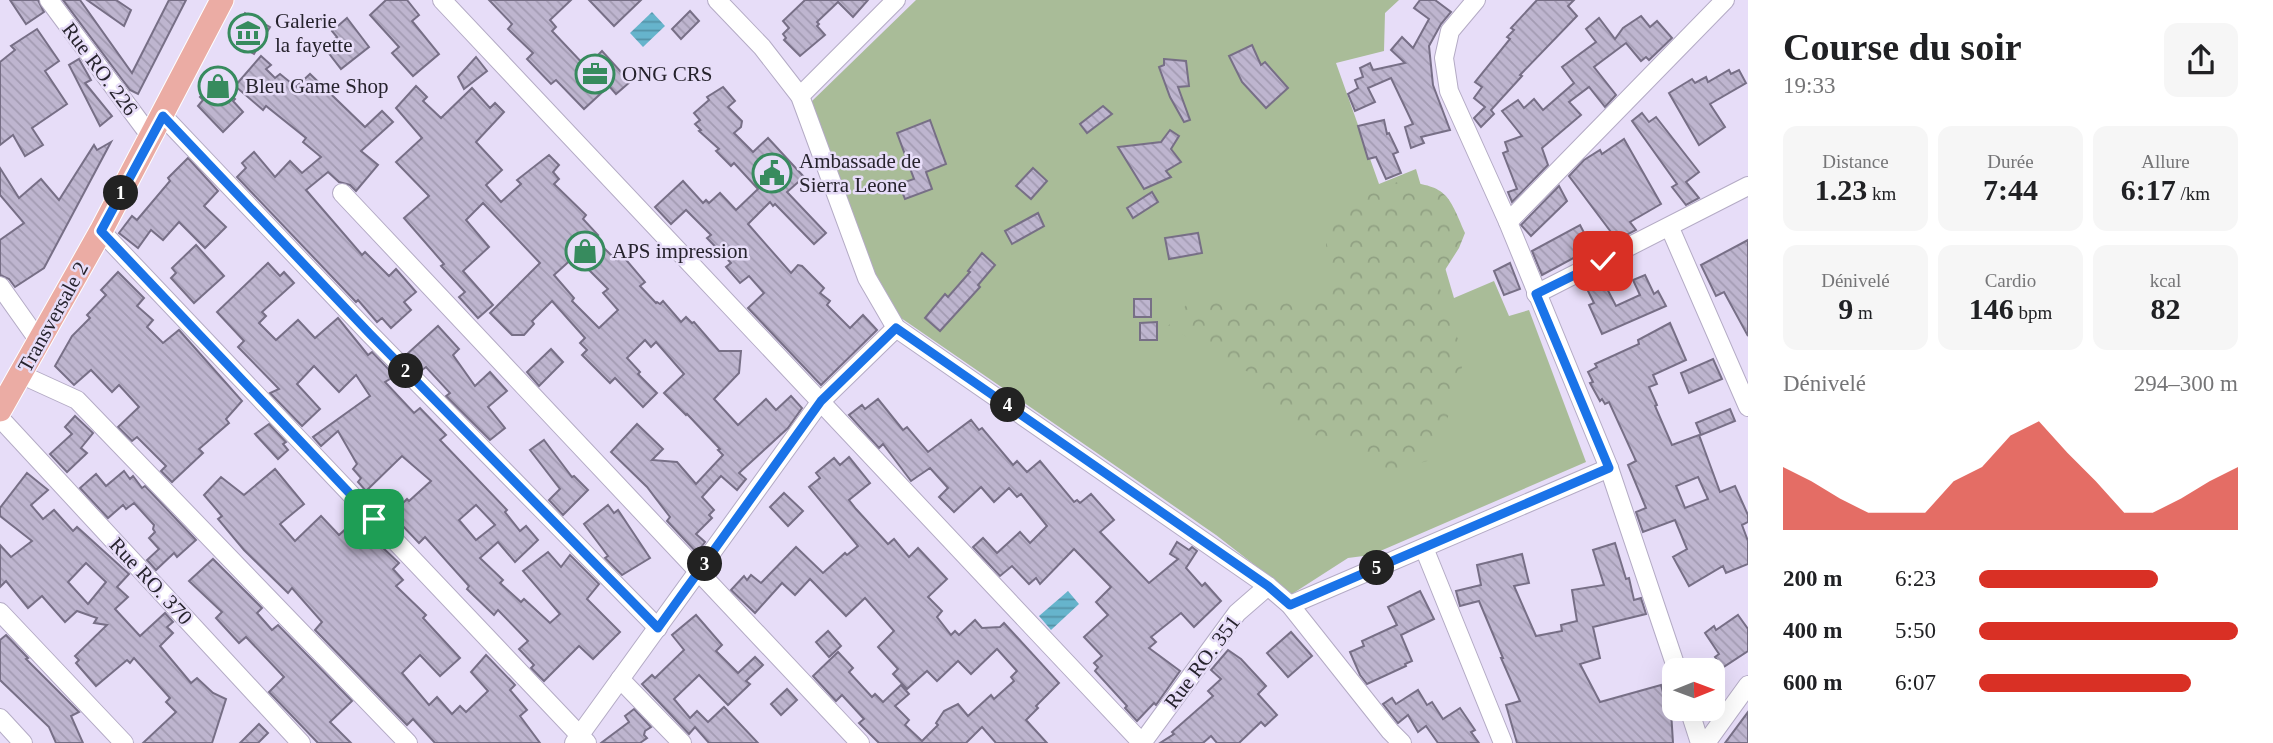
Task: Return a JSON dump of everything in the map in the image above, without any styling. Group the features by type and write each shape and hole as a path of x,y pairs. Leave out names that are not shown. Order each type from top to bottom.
{"main road":[{"name":"Transversale 2","path":"0,410 101,231 222,0"}],"street":[{"name":"Rue RO. 226","path":"49,0 151,137"},
{"path":"442,0 1142,743"},
{"path":"718,0 762,47 800,96 867,278 896,328 1268,586 1290,605 1390,732 1402,743"},
{"path":"800,96 896,0"},
{"path":"1476,0 1450,31 1444,58 1449,91 1508,222 1609,468 1673,658"},
{"path":"1508,222 1725,0"},
{"path":"163,116 370,334 658,628"},
{"path":"1536,294 1748,186"},
{"path":"342,192 860,743"},
{"path":"1670,228 1748,407"},
{"path":"101,231 580,740 620,679 821,401 896,328"},
{"path":"0,286 39,341"},
{"path":"20,374 77,400 408,743"},
{"name":"Rue RO. 370","path":"0,418 301,743"},
{"path":"1290,605 1609,468"},
{"path":"1424,548 1503,743"},
{"name":"Rue RO. 351","path":"1142,743 1237,613 1268,586"},
{"path":"0,612 124,743"},
{"path":"620,679 682,743"},
{"path":"1706,743 1748,685"},
{"path":"0,718 23,743"},
{"path":"1693,721 1700,743"}],"green space":[{"path":"916,0 1399,0 1385,13 1384,51 1336,63 1379,184 1416,169 1454,298 1494,281 1509,316 1529,310 1586,462 1371,555 1348,558 1292,594 1216,535 901,318 875,273 811,102"},
{"path":"1400,181 1428,186 1444,194 1465,233 1459,248 1438,281 1449,321 1465,353 1455,399 1431,460 1391,471 1346,444 1294,429 1248,372 1168,326 1187,304 1231,298 1280,305 1330,290 1326,244 1334,213 1359,197"}],"water":[{"path":"652,12 665,26 643,47 630,33"},
{"path":"1068,591 1079,604 1051,630 1039,616"}],"building":[{"path":"10,0 38,0 44,12 26,24"},
{"path":"63,0 80,0 132,73 169,0 186,0 138,94 130,90"},
{"path":"87,0 116,0 131,10 124,26"},
{"path":"386,0 407,0 419,15 412,21 439,54 413,76 392,53 399,47 370,15"},
{"path":"489,0 571,0 550,20 556,27 552,31 586,67 602,51 630,82 616,94 609,86 584,109 556,80 551,84 527,59 533,53 508,29 512,24"},
{"path":"589,0 641,0 614,26"},
{"path":"805,0 868,0 853,17 838,2 817,22 825,35 800,56 784,40 786,38 783,34 789,28 783,21"},
{"path":"1420,0 1435,0 1451,12 1429,46 1433,85 1450,130 1421,137 1424,143 1411,148 1405,127 1413,124 1391,78 1368,88 1375,102 1355,111 1348,94 1358,88 1355,80 1363,77 1360,68 1370,63 1373,70 1405,63 1391,50 1402,37 1413,48 1429,19 1414,8"},
{"path":"1537,0 1574,0 1568,6 1577,16 1520,75 1522,76 1491,110 1494,114 1481,127 1474,118 1485,107 1474,98 1482,87 1475,82 1510,39 1507,37 1514,30 1511,28"},
{"path":"690,11 699,21 681,39 672,29"},
{"path":"245,13 270,27 254,54 230,40"},
{"path":"1641,16 1650,27 1657,21 1672,38 1649,60 1646,57 1641,61 1626,43 1594,67 1616,95 1605,107 1589,87 1569,102 1581,115 1542,148 1548,165 1512,202 1508,192 1517,189 1503,153 1508,151 1505,142 1522,136 1502,111 1518,100 1524,108 1534,99 1543,110 1574,83 1562,67 1596,42 1586,29 1599,18 1615,39 1623,28"},
{"path":"347,18 369,47 341,69 324,47 337,37 332,31"},
{"path":"37,29 59,61 45,71 67,104 32,128 43,145 25,156 13,135 0,145 0,62 15,50 11,46"},
{"path":"1252,45 1261,65 1265,62 1288,88 1266,108 1242,82 1229,56"},
{"path":"261,56 271,65 266,69 275,78 280,74 296,87 310,74 365,127 382,111 393,122 361,151 378,165 356,191 328,172 306,190 362,255 365,252 389,276 396,269 416,292 404,302 411,310 391,328 382,318 377,322 358,300 356,302 237,177 246,168 242,163 254,152 275,177 290,161 302,173 321,157 303,142 306,138 266,106 263,110 235,86"},
{"path":"476,57 487,71 464,89 458,77"},
{"path":"79,59 91,80 85,83 112,116 100,126 69,65"},
{"path":"1164,59 1186,61 1189,86 1178,87 1190,120 1184,122 1170,97 1159,67 1164,65"},
{"path":"1729,70 1731,74 1739,70 1746,83 1710,104 1725,127 1699,145 1669,93 1692,79 1695,83 1706,77 1708,82"},
{"path":"215,81 235,99 233,101 243,112 223,132 198,106 203,100 200,97"},
{"path":"416,86 427,97 423,101 441,118 472,88 490,108 495,103 504,112 476,142 502,170 486,185 501,202 521,184 517,180 549,155 559,165 553,172 559,179 554,184 586,215 583,219 598,235 594,238 616,260 622,255 645,282 640,286 656,303 663,301 681,322 686,317 694,322 719,351 741,351 739,373 714,399 738,425 766,399 776,410 791,396 802,408 788,428 739,473 746,479 737,490 721,476 702,497 714,510 709,515 712,518 696,534 705,542 697,553 667,521 670,517 647,487 611,452 637,424 663,449 652,460 677,462 696,484 723,455 687,414 664,393 684,374 656,342 651,347 645,340 627,358 657,393 643,407 615,378 610,383 582,355 587,350 580,343 585,338 552,301 532,321 534,324 524,335 512,335 490,313 540,263 483,203 466,220 489,247 463,271 493,305 478,318 459,297 465,292 404,218 429,196 396,162 422,138 396,108","holes":["575,256 608,289 603,293 618,310 599,328 572,301 574,298 554,275"]},
{"path":"723,87 735,101 728,107 742,121 741,127 734,133 753,152 768,138 804,177 787,192 826,233 814,244 770,202 748,224 791,273 798,265 802,266 824,288 820,293 830,301 827,305 850,328 863,315 877,330 821,385 748,308 764,293 749,276 740,283 726,267 731,263 707,238 711,235 686,210 671,224 655,207 683,181 703,203 706,200 709,203 720,193 736,210 758,189 734,163 731,166 716,151 719,149 695,124 700,120 694,113 709,100 707,97"},
{"path":"1103,106 1112,114 1087,133 1080,124"},
{"path":"1642,113 1649,122 1656,117 1699,172 1686,182 1699,198 1686,205 1672,187 1677,184 1632,121"},
{"path":"930,120 946,164 926,172 932,189 905,199 899,184 914,179 897,133"},
{"path":"1384,120 1387,134 1389,133 1398,152 1393,154 1401,173 1386,179 1376,157 1368,159 1358,126"},
{"path":"1170,130 1179,136 1171,149 1181,162 1166,171 1171,177 1144,189 1118,147 1161,142"},
{"path":"1624,139 1661,204 1630,222 1636,230 1617,240 1569,176 1584,160 1600,150 1602,154"},
{"path":"111,142 44,268 15,287 9,279 0,275 0,240 24,223 0,195 0,168 19,198 41,179 59,200 94,145 97,150"},
{"path":"188,158 218,191 204,206 226,227 205,248 179,222 163,240 151,230 138,248 119,233 132,216 137,220 170,181 168,178"},
{"path":"1033,168 1047,181 1031,199 1016,186"},
{"path":"1559,186 1567,201 1531,236 1521,225"},
{"path":"1152,192 1158,202 1133,218 1127,208"},
{"path":"1038,213 1044,226 1012,244 1005,231"},
{"path":"1580,225 1592,248 1542,275 1532,251"},
{"path":"1198,233 1202,253 1169,259 1165,238"},
{"path":"1748,240 1748,336 1724,292 1716,296 1701,265"},
{"path":"196,245 224,276 194,303 171,278 176,273 172,268"},
{"path":"982,253 995,265 978,285 980,287 940,331 925,318 945,294 948,297 970,272 968,271"},
{"path":"268,263 280,276 284,272 294,283 262,312 266,316 259,323 276,340 298,320 315,338 338,318 368,355 372,352 395,376 385,382 414,413 420,408 446,435 440,440 507,510 505,512 520,531 526,526 538,540 515,562 498,542 480,558 503,580 500,583 521,602 524,599 550,623 560,614 523,571 548,552 561,567 570,555 599,584 587,599 620,632 593,659 579,646 544,681 531,668 534,665 519,649 528,641 498,610 494,615 467,589 469,586 425,537 419,543 397,520 400,518 394,512 431,481 402,456 366,491 358,482 361,478 353,469 357,464 338,431 321,446 313,437 370,396 356,375 339,392 314,366 297,384 320,409 302,426 270,393 279,389 238,347 244,341 217,312","holes":["476,505 495,525 476,540 459,520"]},
{"path":"1510,263 1520,289 1504,295 1494,271"},
{"path":"118,272 144,298 137,306 153,320 147,327 163,343 179,330 242,401 226,419 229,423 199,449 203,453 172,482 161,471 166,466 137,437 132,441 118,427 139,407 119,385 112,392 91,370 74,385 55,366 72,336 90,318 87,315 106,295 101,290"},
{"path":"1645,275 1654,294 1658,291 1666,306 1602,334 1589,305 1594,303 1586,287 1602,279 1616,306 1640,295 1633,280"},
{"path":"1134,299 1151,299 1151,317 1134,317"},
{"path":"1157,322 1157,340 1140,340 1140,323"},
{"path":"1670,323 1686,360 1653,375 1657,384 1649,387 1657,405 1655,406 1672,445 1699,435 1720,492 1735,486 1748,515 1748,522 1742,525 1748,541 1748,564 1726,573 1723,566 1689,586 1673,557 1687,549 1675,520 1643,532 1636,512 1646,508 1628,465 1636,461 1609,402 1605,404 1602,399 1600,401 1590,383 1593,382 1588,372 1597,367 1595,364 1639,344 1638,340","holes":["1698,477 1708,499 1685,508 1676,486"]},
{"path":"438,326 459,349 453,355 475,386 490,372 507,391 488,407 505,428 490,440 446,396 450,393 426,367 422,370 406,355"},
{"path":"551,349 563,362 539,386 527,372"},
{"path":"1713,359 1722,379 1689,393 1681,373"},
{"path":"878,399 903,430 907,427 928,452 971,420 979,430 982,428 1013,465 1017,461 1027,472 1040,461 1074,502 1077,500 1080,503 1091,494 1114,520 1100,532 1149,583 1178,559 1170,554 1177,542 1189,550 1192,547 1197,551 1186,568 1202,586 1205,583 1221,601 1194,627 1181,613 1151,637 1156,642 1149,648 1180,671 1156,705 1154,703 1137,721 1095,671 1098,667 1094,663 1102,656 1084,637 1108,615 1096,602 1111,587 1074,549 1040,584 1036,578 1029,584 1012,566 1000,576 973,547 983,538 997,553 1020,532 1030,543 1047,526 1021,494 1017,497 1009,488 994,502 981,487 954,512 939,497 948,488 930,468 911,481 883,444 879,448 849,415 862,405 865,409"},
{"path":"1730,409 1735,421 1701,435 1696,423"},
{"path":"75,416 93,433 81,448 87,453 67,472 50,454 72,434 65,427"},
{"path":"269,424 286,442 283,444 288,450 278,459 255,434"},
{"path":"544,440 572,477 588,490 563,515 549,500 560,489 530,450"},
{"path":"849,457 870,483 849,500 856,509 888,544 894,539 909,557 918,548 947,579 928,597 942,611 937,617 951,635 955,631 959,635 975,620 982,628 1000,627 1004,623 1059,683 1026,720 1047,743 996,743 982,727 966,743 879,743 859,723 864,719 842,695 836,701 813,676 838,652 853,668 849,672 872,697 875,694 883,702 901,685 909,694 895,706 909,720 905,725 922,741 938,725 936,723 944,711 958,704 968,716 991,695 994,699 1014,681 1011,677 1017,671 997,649 971,674 958,661 937,681 927,671 907,689 893,674 898,669 878,647 894,631 865,598 846,616 810,579 795,595 782,583 755,613 731,590 744,576 747,580 751,575 761,583 796,547 823,573 845,553 847,555 858,546 809,487 820,478 816,473 834,458 840,465"},
{"path":"275,469 304,504 280,524 295,541 321,516 339,535 351,524 360,534 364,530 399,563 393,569 403,580 396,586 426,615 423,618 460,658 440,676 420,655 402,673 429,705 437,697 452,714 460,706 466,712 488,691 471,672 486,655 515,685 510,690 527,710 520,716 540,743 435,743 413,719 407,725 315,630 322,622 292,588 288,593 244,550 218,519 222,516 204,495 221,477 244,495"},
{"path":"124,471 130,479 133,476 142,488 145,486 196,540 177,557 174,553 156,570 147,560 159,549 149,538 155,532 154,525 134,503 126,509 123,505 108,518 80,488 96,474 106,486"},
{"path":"27,473 48,490 31,505 43,519 54,510 73,531 77,527 129,574 117,587 128,597 115,609 140,636 165,613 173,622 167,627 173,633 160,646 191,683 197,678 213,693 226,699 212,743 143,743 176,712 166,702 170,698 134,658 130,663 127,660 96,686 76,663 79,660 75,656 107,625 94,623 97,618 77,611 65,622 42,596 28,608 6,581 0,587 0,545 11,557 32,541 0,516 0,508","holes":["86,563 106,582 88,604 68,582"]},
{"path":"784,493 803,511 788,526 770,507"},
{"path":"608,505 614,513 618,510 650,558 622,575 605,558 608,556 584,524"},
{"path":"1615,543 1626,579 1629,578 1634,600 1641,598 1646,614 1593,627 1600,658 1580,664 1600,702 1661,685 1662,721 1672,721 1673,743 1517,743 1506,705 1520,701 1503,658 1479,601 1460,606 1456,591 1481,585 1477,565 1522,554 1529,583 1514,586 1536,636 1562,631 1561,625 1577,621 1572,590 1604,585 1593,550"},
{"path":"213,559 262,608 257,613 272,630 278,625 352,701 330,722 351,743 318,743 269,692 284,677 246,637 239,643 216,618 222,612 189,581"},
{"path":"1420,591 1434,619 1401,635 1412,661 1367,684 1350,652 1364,646 1362,641 1397,625 1388,607"},
{"path":"696,615 722,645 716,651 738,673 755,657 763,665 746,681 750,684 728,705 699,675 674,699 690,718 697,711 708,722 724,707 758,743 709,743 695,727 689,734 642,684 652,675 655,678 684,650 672,635"},
{"path":"1738,615 1748,629 1748,651 1726,665 1726,658 1716,658 1719,654 1705,633 1714,626 1716,630"},
{"path":"828,631 841,646 829,657 816,642"},
{"path":"1291,632 1312,656 1288,677 1267,653"},
{"path":"6,635 79,712 71,716 83,743 56,743 49,727 0,680 0,640"},
{"path":"1228,650 1241,659 1266,686 1258,694 1277,715 1265,726 1261,722 1239,743 1217,743 1211,736 1203,743 1160,743 1174,734 1172,732 1213,696 1208,691 1221,679 1211,670"},
{"path":"787,689 797,700 781,715 771,704"},
{"path":"1418,690 1427,705 1432,702 1443,719 1460,708 1475,730 1471,732 1479,743 1438,743 1426,726 1418,732 1408,715 1398,723 1383,704 1392,698 1396,704"},
{"path":"634,709 651,727 645,731 647,738 640,743 601,743 629,722 625,716"},
{"path":"1748,712 1748,743 1725,743"},
{"path":"259,724 268,733 258,743 240,743"}],"place":[{"name":"Galerie la fayette","path":"248,33"},
{"name":"ONG CRS","path":"595,74"},
{"name":"Bleu Game Shop","path":"218,86"},
{"name":"Ambassade de Sierra Leone","path":"772,173"},
{"name":"APS impression","path":"585,251"}],"route":[{"path":"374,519 101,231 163,116 370,334 658,628 821,401 896,328 1268,586 1290,605 1609,468 1536,294 1603,261"}]}
